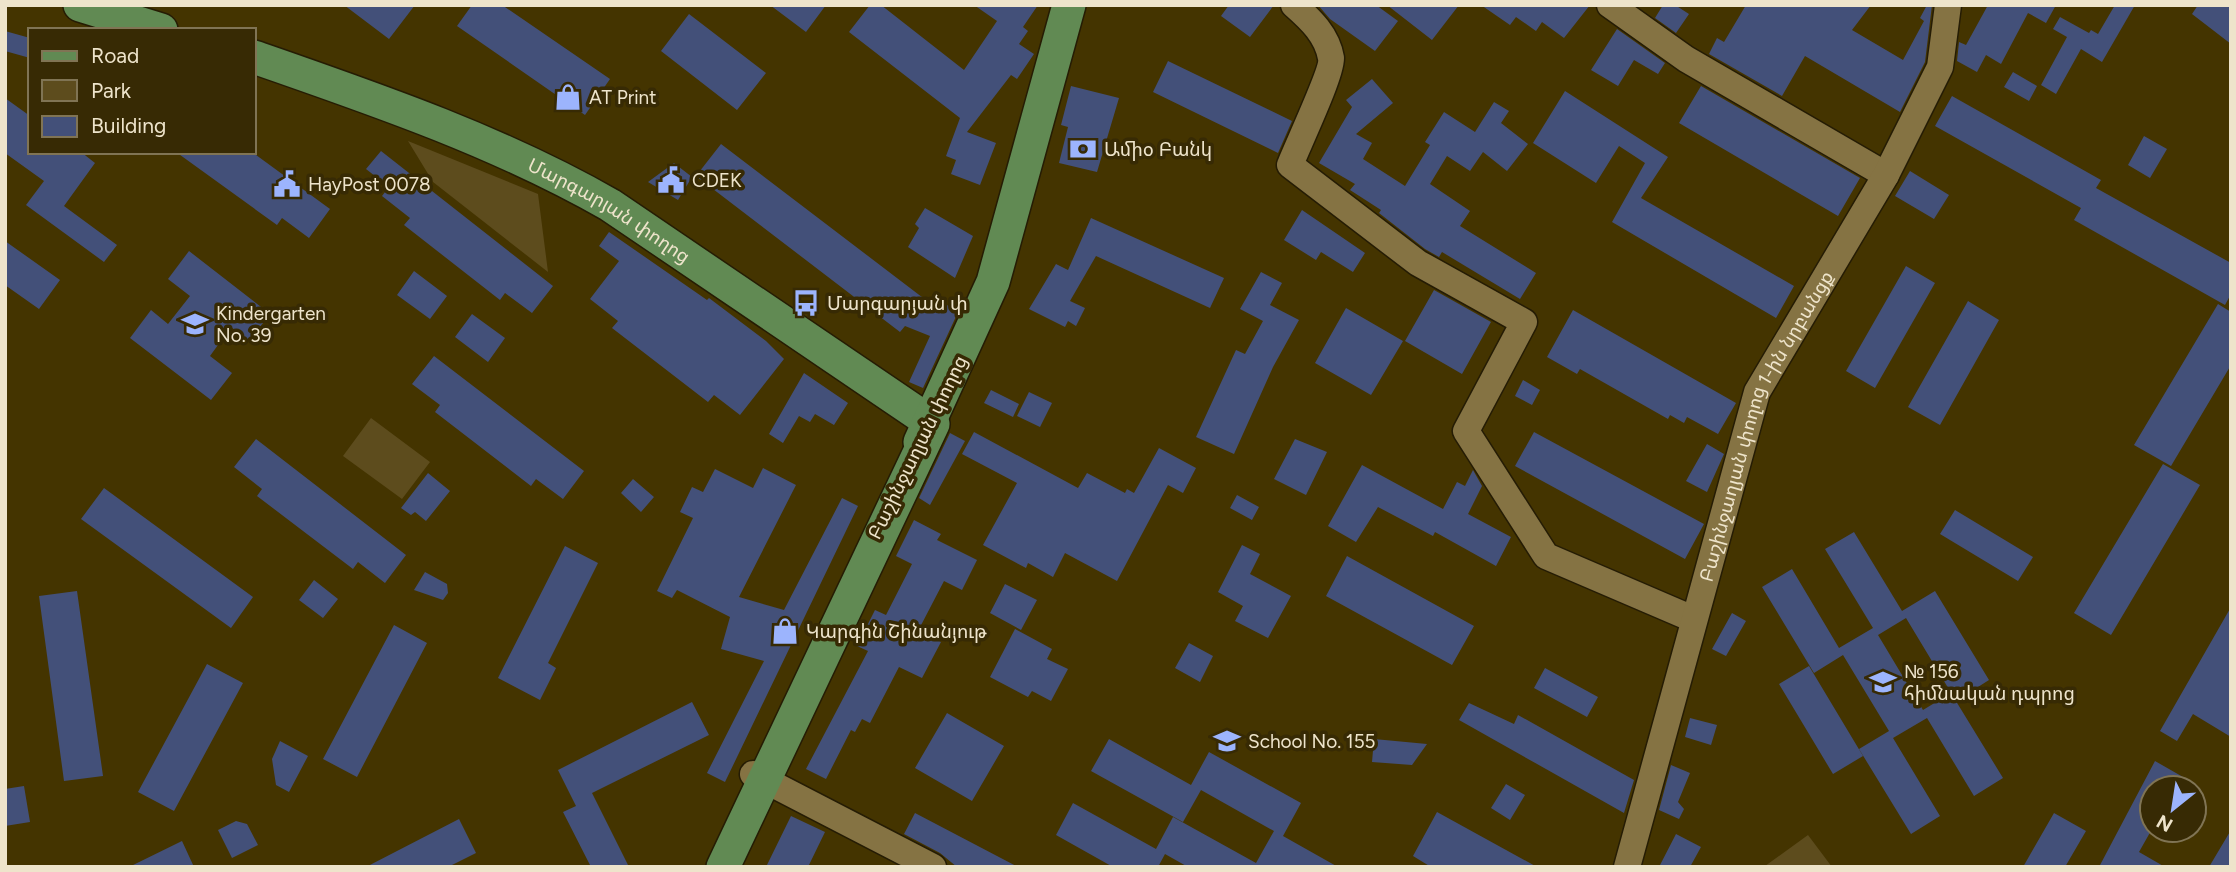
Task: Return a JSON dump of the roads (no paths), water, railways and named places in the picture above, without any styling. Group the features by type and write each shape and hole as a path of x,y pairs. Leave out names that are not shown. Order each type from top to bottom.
{"main road":[{"path":"79,5 154,28"},
{"path":"99,5 171,28"},
{"name":"Բաշինջաղյան փողոց","path":"707,867 759,777 931,425 993,282 1069,5"},
{"name":"Մարգարյան փողոց","path":"256,58 409,113 559,176 610,205 931,425"},
{"name":"Մարգարյան փողոց","path":"256,63 455,136 561,182 608,209 931,425"},
{"name":"Բաշինջաղյան փողոց","path":"723,867 759,777"}],"street":[{"path":"1294,5 1311,20 1326,41 1332,61 1290,165 1418,262 1524,321 1466,430 1546,556 1693,619"},
{"path":"1610,5 1682,56 1886,175"},
{"name":"Բաշինջաղյան փողոց 1-ին նրբանցք","path":"1627,867 1757,393 1886,175 1940,67 1948,5"},
{"path":"759,777 933,867"}],"place":[{"name":"AT Print","path":"568,97"},
{"name":"Ամիօ Բանկ","path":"1083,149"},
{"name":"CDEK","path":"671,180"},
{"name":"HayPost 0078","path":"287,184"},
{"name":"Մարգարյան փ","path":"806,303"},
{"name":"Kindergarten No. 39","path":"195,324"},
{"name":"Կարգին Շինանյութ","path":"785,631"},
{"name":"№ 156 հիմնական դպրոց","path":"1883,682"},
{"name":"School No. 155","path":"1227,741"}]}
